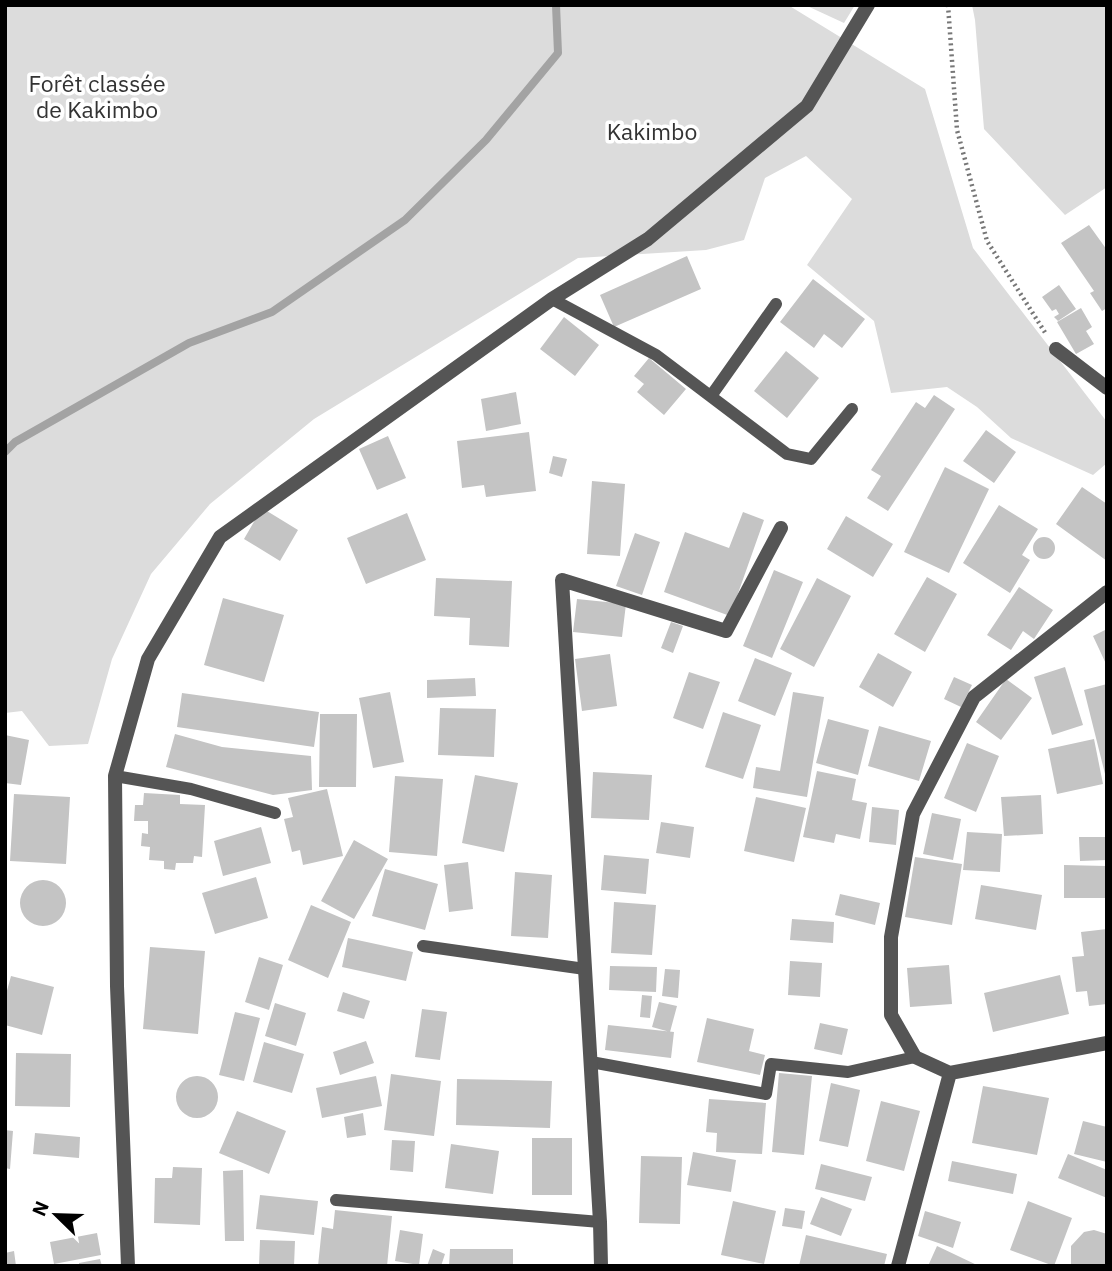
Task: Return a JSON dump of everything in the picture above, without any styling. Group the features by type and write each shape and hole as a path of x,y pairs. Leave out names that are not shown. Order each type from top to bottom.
{"street":[{"path":"128,1266 117,986 115,776 148,659 220,537 552,299 648,239 807,106 867,5"},
{"path":"1056,349 1107,388"},
{"path":"601,1266 562,580 726,631 781,528"},
{"path":"1107,592 974,697 914,814 891,937 891,1015 915,1057 950,1073 1107,1043"},
{"path":"898,1266 950,1073"}],"lane":[{"path":"552,299 656,355 787,454 811,459 852,408"},
{"path":"711,396 776,304"},
{"path":"115,776 191,789 275,813"},
{"path":"423,946 585,970"},
{"path":"591,1062 766,1094 771,1064 848,1072 915,1057"},
{"path":"336,1200 600,1223"}],"path":[{"path":"948,5 957,130 987,241 1056,349"}],"green space":[{"path":"5,5 788,5 925,89 973,248 1107,422 1107,463 1093,475 1011,438 977,407 947,387 891,393 874,321 807,265 852,199 806,156 765,178 744,240 706,250 578,258 314,419 210,504 151,574 112,659 88,744 49,746 22,711 5,713"},
{"path":"805,5 855,5 844,23"},
{"path":"972,5 1107,5 1107,187 1065,215 984,129"}],"building":[{"path":"1089,225 1107,250 1107,308 1102,311 1090,293 1094,291 1061,243"},
{"path":"687,256 701,289 614,327 600,295"},
{"path":"813,279 865,319 842,348 824,334 814,348 780,322"},
{"path":"1059,285 1076,309 1058,321 1054,317 1059,314 1056,309 1052,311 1042,297"},
{"path":"1081,308 1092,327 1086,331 1094,344 1076,354 1057,322"},
{"path":"564,317 599,345 575,376 540,349"},
{"path":"786,351 819,378 787,418 754,391"},
{"path":"649,358 686,389 664,415 637,392 644,384 634,376"},
{"path":"516,392 521,424 486,431 481,399"},
{"path":"934,395 955,409 888,511 867,498 881,476 871,470 916,402 925,408"},
{"path":"986,430 1016,452 994,483 963,461"},
{"path":"529,432 536,491 486,497 484,485 462,488 457,441"},
{"path":"388,436 406,478 377,490 359,449"},
{"path":"553,456 567,459 562,477 549,473"},
{"path":"945,467 989,489 949,573 904,552"},
{"path":"592,481 625,484 620,556 587,554"},
{"path":"1082,487 1107,504 1107,561 1056,524"},
{"path":"999,505 1038,529 1022,555 1030,560 1010,593 963,563"},
{"path":"262,508 298,530 280,561 244,539"},
{"path":"743,512 764,520 730,616 664,592 685,532 729,548"},
{"path":"407,513 426,560 366,584 347,538"},
{"path":"846,516 893,544 873,577 827,549"},
{"path":"635,533 660,542 642,595 616,586"},
{"path":"1044,537 1052,540 1055,548 1052,556 1044,559 1036,556 1033,548 1036,540"},
{"path":"774,570 803,582 772,658 743,646"},
{"path":"927,577 957,594 925,652 894,634"},
{"path":"436,578 512,581 509,647 469,645 470,618 434,616"},
{"path":"817,578 851,596 814,667 780,649"},
{"path":"1019,587 1053,610 1034,639 1023,631 1011,650 987,635"},
{"path":"223,598 284,615 264,682 204,665"},
{"path":"577,599 626,604 622,637 573,632"},
{"path":"671,622 683,626 673,653 661,648"},
{"path":"1107,629 1107,666 1093,636"},
{"path":"878,653 912,672 893,707 859,687"},
{"path":"610,654 617,706 582,711 575,659"},
{"path":"755,658 792,673 775,716 738,701"},
{"path":"1065,667 1083,725 1052,735 1034,677"},
{"path":"689,672 720,682 703,729 673,718"},
{"path":"954,677 972,685 961,707 944,699"},
{"path":"475,678 476,696 427,698 427,680"},
{"path":"1006,679 1032,698 1001,740 976,722"},
{"path":"1107,684 1107,778 1106,778 1084,690"},
{"path":"390,692 404,762 373,768 359,698"},
{"path":"793,692 824,697 807,797 753,788 756,767 780,771"},
{"path":"182,693 319,712 314,747 177,727"},
{"path":"440,708 496,709 494,757 438,755"},
{"path":"723,712 761,725 743,779 705,767"},
{"path":"320,714 357,714 356,787 319,787"},
{"path":"828,719 869,730 858,775 816,763"},
{"path":"879,726 931,741 919,781 868,766"},
{"path":"175,734 222,747 311,756 312,790 273,795 166,767"},
{"path":"5,735 29,740 21,785 5,783"},
{"path":"1094,739 1103,784 1057,794 1048,749"},
{"path":"967,743 999,756 976,812 944,798"},
{"path":"817,771 856,779 852,800 867,803 860,839 836,834 834,843 803,837"},
{"path":"593,772 652,775 649,820 591,818"},
{"path":"475,775 518,783 504,852 462,843"},
{"path":"395,776 443,779 437,856 389,852"},
{"path":"327,789 343,856 303,865 300,850 292,852 284,819 293,817 288,798"},
{"path":"144,793 180,795 180,804 205,805 202,857 194,856 193,863 176,863 175,870 164,869 164,861 149,860 150,847 141,846 142,833 148,834 148,821 134,821 135,805 143,805"},
{"path":"14,794 70,797 66,864 10,861"},
{"path":"1041,795 1043,834 1004,836 1001,797"},
{"path":"756,797 806,808 794,862 744,851"},
{"path":"872,807 899,810 896,845 869,842"},
{"path":"932,813 961,819 953,860 923,854"},
{"path":"661,822 694,827 690,858 656,853"},
{"path":"261,827 271,863 223,876 214,841"},
{"path":"967,832 1002,834 1000,872 963,870"},
{"path":"1079,837 1106,837 1107,860 1080,861"},
{"path":"354,840 388,859 354,919 321,901"},
{"path":"604,855 649,859 646,894 601,890"},
{"path":"915,857 962,864 952,925 905,917"},
{"path":"468,862 473,909 449,912 444,865"},
{"path":"1064,865 1106,866 1105,898 1064,898"},
{"path":"385,869 438,884 425,930 372,916"},
{"path":"515,872 552,875 548,938 511,936"},
{"path":"256,877 268,918 215,934 202,893"},
{"path":"43,880 59,887 66,903 59,919 43,926 27,919 20,903 27,887"},
{"path":"981,885 1042,895 1036,930 975,919"},
{"path":"840,894 880,903 875,925 835,915"},
{"path":"614,902 656,905 652,955 611,953"},
{"path":"311,905 351,922 328,978 288,960"},
{"path":"792,919 834,922 833,943 790,940"},
{"path":"1107,929 1107,1004 1089,1006 1087,991 1076,992 1072,957 1084,956 1081,932"},
{"path":"348,938 413,952 406,981 342,967"},
{"path":"150,947 205,951 198,1034 143,1029"},
{"path":"259,957 283,965 269,1010 245,1002"},
{"path":"790,961 822,963 820,997 788,995"},
{"path":"949,965 952,1004 910,1007 907,968"},
{"path":"610,966 657,967 656,992 609,990"},
{"path":"665,969 680,970 678,998 662,996"},
{"path":"1060,975 1069,1014 993,1032 984,993"},
{"path":"11,976 54,987 42,1035 5,1025 5,998"},
{"path":"343,992 370,1001 364,1019 337,1011"},
{"path":"642,995 652,996 650,1018 640,1017"},
{"path":"659,1002 677,1006 670,1032 652,1027"},
{"path":"275,1003 306,1013 296,1046 265,1036"},
{"path":"422,1009 447,1012 440,1060 415,1057"},
{"path":"235,1012 260,1018 244,1081 219,1075"},
{"path":"707,1018 754,1029 749,1051 765,1055 760,1075 697,1062"},
{"path":"820,1023 848,1029 842,1055 814,1049"},
{"path":"608,1025 674,1032 671,1058 605,1050"},
{"path":"366,1041 374,1063 340,1075 333,1052"},
{"path":"264,1042 304,1054 292,1093 253,1082"},
{"path":"16,1053 71,1054 70,1107 15,1106"},
{"path":"779,1073 812,1076 804,1155 772,1152"},
{"path":"391,1074 441,1081 434,1136 384,1130"},
{"path":"197,1076 212,1082 218,1097 212,1112 197,1118 182,1112 176,1097 182,1082"},
{"path":"376,1076 382,1106 322,1118 316,1088"},
{"path":"457,1079 552,1081 550,1128 456,1125"},
{"path":"831,1083 860,1090 848,1147 819,1141"},
{"path":"983,1086 1049,1098 1037,1155 972,1143"},
{"path":"709,1099 766,1103 762,1154 716,1152 717,1133 706,1132"},
{"path":"881,1101 920,1111 904,1171 866,1161"},
{"path":"237,1111 286,1131 269,1174 219,1153"},
{"path":"363,1113 366,1135 347,1138 344,1117"},
{"path":"1083,1121 1107,1127 1107,1162 1074,1154"},
{"path":"5,1130 13,1131 10,1169 5,1168"},
{"path":"35,1133 80,1137 79,1158 33,1154"},
{"path":"532,1138 572,1138 572,1195 532,1195"},
{"path":"392,1140 415,1141 413,1172 390,1170"},
{"path":"451,1144 499,1151 493,1194 445,1188"},
{"path":"693,1152 736,1160 731,1192 687,1185"},
{"path":"1068,1154 1107,1170 1107,1198 1058,1178"},
{"path":"641,1156 682,1157 680,1224 639,1223"},
{"path":"952,1161 1017,1174 1013,1194 948,1181"},
{"path":"821,1164 872,1177 865,1201 815,1189"},
{"path":"173,1167 202,1168 200,1225 154,1223 155,1178 172,1178"},
{"path":"243,1170 244,1241 225,1241 223,1171"},
{"path":"260,1195 318,1201 314,1235 256,1229"},
{"path":"821,1197 852,1209 841,1236 810,1224"},
{"path":"733,1201 776,1211 764,1264 721,1255"},
{"path":"1028,1201 1072,1218 1054,1266 1010,1250"},
{"path":"785,1208 805,1211 802,1229 782,1226"},
{"path":"335,1210 392,1216 387,1266 318,1266 322,1227 333,1229"},
{"path":"925,1211 961,1222 953,1248 918,1236"},
{"path":"400,1230 423,1234 419,1265 395,1261"},
{"path":"1094,1230 1107,1234 1107,1266 1071,1266 1071,1246 1084,1232"},
{"path":"97,1233 101,1255 54,1264 50,1242"},
{"path":"806,1235 887,1254 884,1266 799,1266"},
{"path":"260,1240 295,1241 294,1266 259,1266"},
{"path":"937,1246 979,1266 928,1266"},
{"path":"433,1249 445,1254 441,1266 427,1266"},
{"path":"450,1249 513,1249 513,1266 449,1266"},
{"path":"14,1251 16,1266 5,1266 5,1253"},
{"path":"100,1259 102,1266 79,1266 79,1263"}],"waterway":[{"path":"5,452 15,442 189,343 272,312 405,220 486,140 558,53 556,5"}],"park label":[{"name":"Forêt classée de Kakimbo","path":"97,97"},
{"name":"Kakimbo","path":"652,132"}]}
